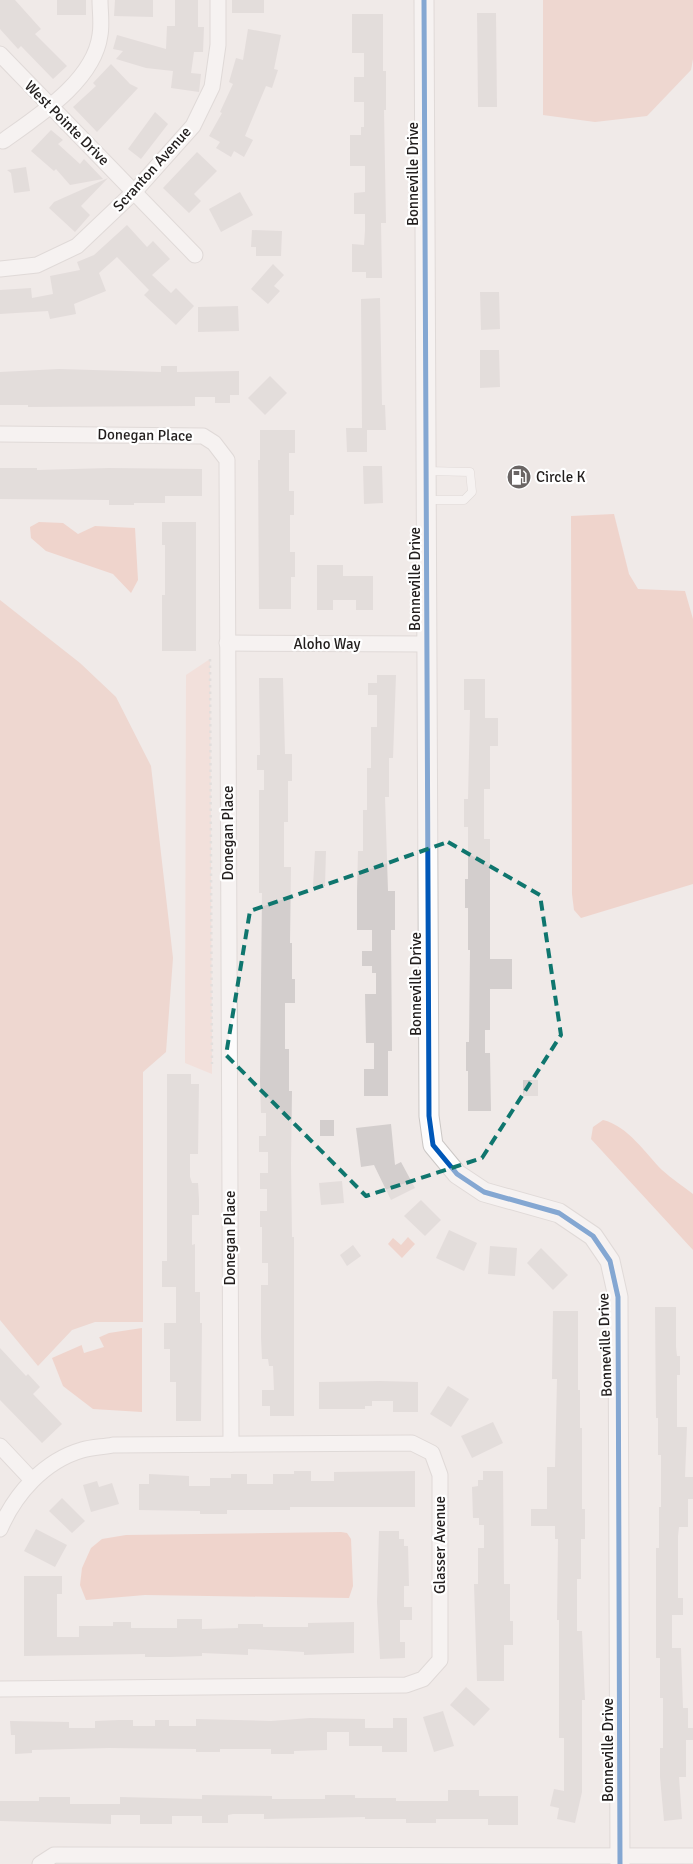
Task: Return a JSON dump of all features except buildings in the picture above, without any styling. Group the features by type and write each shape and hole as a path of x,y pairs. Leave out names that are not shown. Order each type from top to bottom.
{"street":[{"path":"3,141 51,107 86,70 100,36 100,0"},
{"name":"Scranton Avenue","path":"0,269 37,265 78,246 135,191 193,126 212,88 218,45 218,0"},
{"name":"Bonneville Drive","path":"424,0 429,1116 433,1145 457,1174 484,1192 559,1213 593,1236 610,1262 618,1298 620,1860"},
{"name":"West Pointe Drive","path":"0,54 195,255"},
{"name":"Donegan Place","path":"0,434 203,436 214,443 227,460 231,1444"},
{"name":"Aloho Way","path":"227,643 428,644"},
{"name":"Glasser Avenue","path":"0,1529 9,1509 32,1480 49,1466 82,1450 113,1445 412,1443 432,1453 440,1475 440,1660 422,1679 406,1685 0,1689"},
{"path":"0,1446 32,1480"},
{"path":"40,1864 54,1855 620,1860 693,1856"}],"lane":[{"path":"427,471 470,472 472,492 464,500 427,500"}],"path":[{"path":"210,659 212,1064"}],"highlighted area":[{"path":"448,842 540,895 561,1035 482,1158 366,1196 226,1055 250,911"}],"shaded area":[{"path":"543,0 693,0 693,59 691,70 647,116 595,122 543,115"},
{"path":"614,514 629,574 638,589 685,591 693,619 693,884 581,918 574,910 572,894 571,516"},
{"path":"39,522 63,523 78,534 95,526 135,528 138,580 131,593 113,574 46,551 31,538 30,527"},
{"path":"0,600 80,663 116,697 151,766 173,958 166,1052 143,1072 143,1322 95,1322 72,1330 38,1366 0,1320"},
{"path":"210,659 212,1074 185,1063 186,675"},
{"path":"603,1120 612,1123 628,1134 662,1170 693,1194 693,1250 591,1139 593,1127"},
{"path":"408,1237 415,1244 402,1258 388,1244 393,1238 401,1245"},
{"path":"142,1328 142,1412 93,1409 63,1386 52,1358 109,1333"},
{"path":"347,1533 351,1539 353,1586 349,1598 145,1595 86,1600 80,1585 82,1568 91,1548 102,1539 126,1535"}],"pier":[{"path":"98,1335 104,1347 84,1353 81,1343"}],"cycle path":[{"path":"424,0 429,1116 433,1145 457,1174 484,1192 559,1213 593,1236 610,1261 618,1297 620,1864"}],"place":[{"name":"Circle K","path":"519,477"}]}
